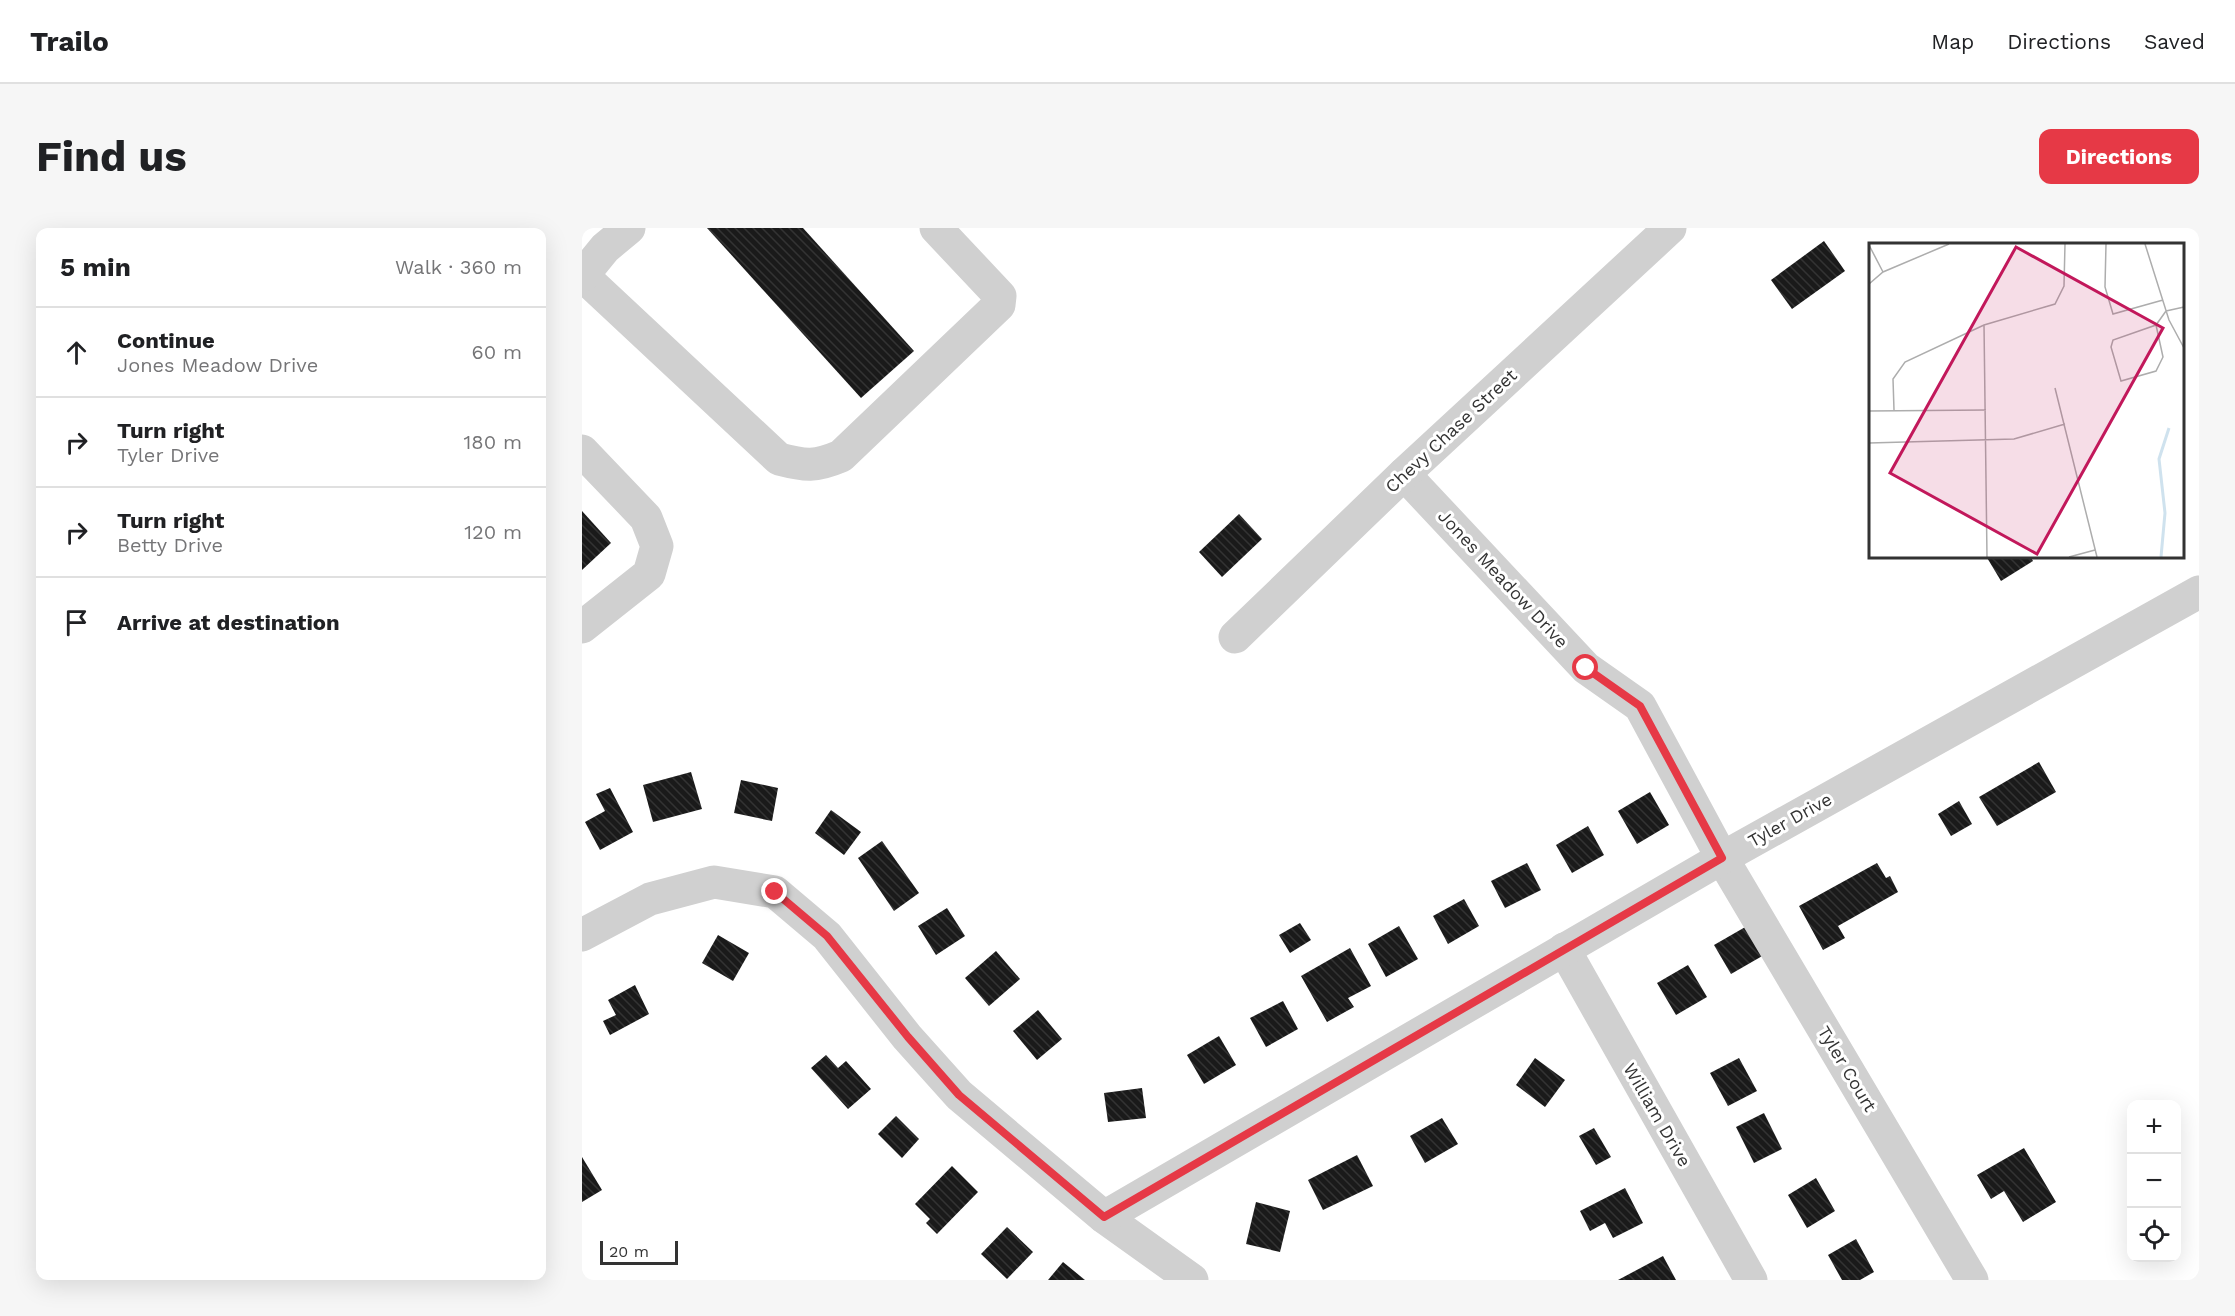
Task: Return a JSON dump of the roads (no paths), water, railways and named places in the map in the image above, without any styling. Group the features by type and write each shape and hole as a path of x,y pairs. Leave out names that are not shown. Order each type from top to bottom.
{"street":[{"path":"629,228 605,248 582,275 779,459 798,464 820,465 841,456 999,305 1000,296 936,228"},
{"name":"Chevy Chase Street","path":"1235,637 1404,474 1670,228"},
{"path":"582,451 646,518 657,546 649,574 582,627"},
{"name":"Jones Meadow Drive","path":"1404,474 1586,668 1640,706 1722,858"},
{"name":"Tyler Drive","path":"1104,1217 1722,858 2199,592"},
{"name":"Tyler Court","path":"1722,858 1972,1280"},
{"path":"582,935 650,899 714,882 775,892 827,936 908,1037 959,1095 1104,1217 1192,1280"},
{"name":"William Drive","path":"1564,949 1751,1280"}]}
